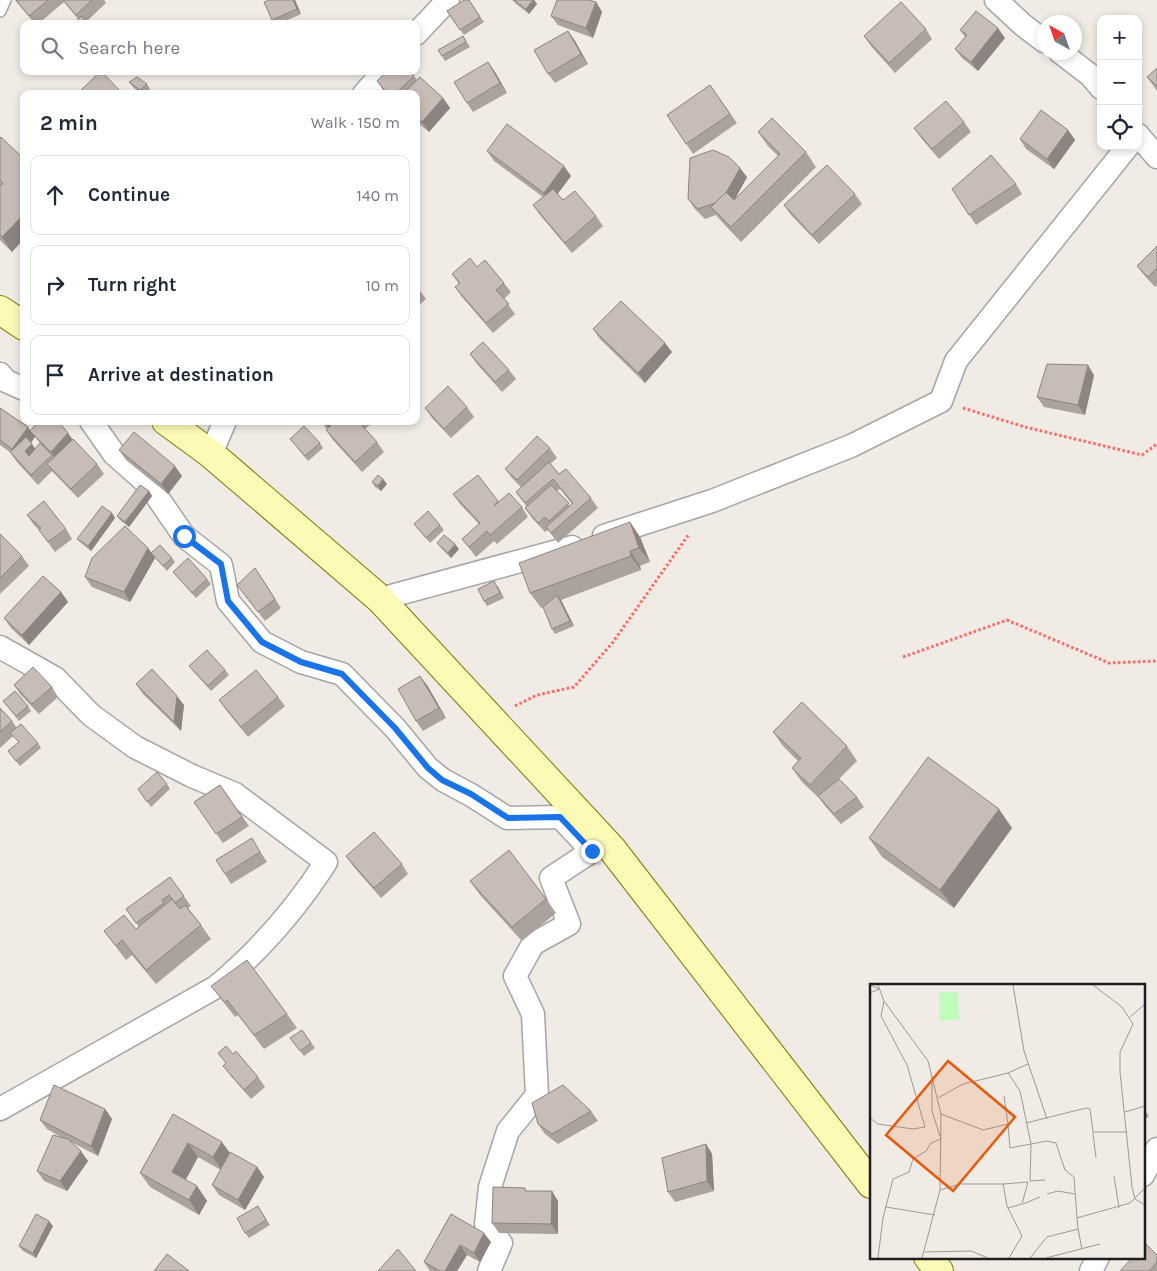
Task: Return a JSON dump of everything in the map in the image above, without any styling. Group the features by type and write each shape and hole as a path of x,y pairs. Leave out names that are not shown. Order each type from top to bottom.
{"main road":[{"path":"0,310 20,323"},
{"path":"171,425 211,454 380,599 491,717 612,849 870,1183"},
{"path":"929,1258 939,1271"}],"street":[{"path":"420,30 448,0"},
{"path":"996,0 1037,36"},
{"path":"1071,60 1090,74 1097,83"},
{"path":"367,90 381,75"},
{"path":"1142,140 1157,157"},
{"path":"380,599 592,542 622,529 712,501 852,446 941,401 956,361 1125,150"},
{"path":"0,374 6,382 20,387"},
{"path":"94,425 114,454 149,485 184,536 221,564 228,601 262,642 301,662 342,674 395,728 428,768 442,780 471,794 508,818 560,817 592,851 552,878 568,924 533,944 516,976 533,1014 537,1095 508,1131 490,1187 486,1224 501,1243 489,1271"},
{"path":"211,454 223,425"},
{"path":"0,647 55,678 92,715 135,747 192,776 236,794 326,862 302,899 240,966 216,987 0,1110"},
{"path":"1144,1173 1157,1149"},
{"path":"1091,1271 1098,1258"}],"lane":[{"path":"0,11 5,0"}],"path":[{"path":"941,401 1025,428 1142,455 1157,444"},
{"path":"491,717 537,695 574,687 613,642 712,501"},
{"path":"903,658 1007,620 1109,663 1157,661"}],"building":[{"path":"16,0 48,0 29,16"},
{"path":"63,0 92,0 76,15"},
{"path":"269,0 293,0 297,9 272,20 264,2"},
{"path":"464,0 469,0 480,17 460,30 447,11"},
{"path":"514,0 533,0 526,9"},
{"path":"557,0 589,0 596,2 586,28 551,16"},
{"path":"901,2 926,29 889,63 864,36"},
{"path":"976,11 998,28 971,62 955,49 967,35 960,30"},
{"path":"81,16 86,20 77,20"},
{"path":"568,31 581,54 548,74 534,50"},
{"path":"463,36 466,42 442,56 438,50"},
{"path":"488,62 500,83 467,103 454,82"},
{"path":"1157,68 1157,86 1147,77"},
{"path":"97,75 105,75 119,90 81,90"},
{"path":"383,75 414,76 399,90 385,90 377,81"},
{"path":"137,77 147,84 140,90 129,82"},
{"path":"420,77 443,98 422,122 420,120 420,90 407,90"},
{"path":"710,85 730,114 686,144 667,115"},
{"path":"946,101 964,122 932,149 914,128"},
{"path":"1041,110 1068,130 1047,159 1020,139"},
{"path":"772,118 806,152 731,227 711,207 726,192 734,200 780,154 758,132"},
{"path":"507,124 564,166 544,193 487,151"},
{"path":"0,138 20,155 20,218 2,237 0,235 0,187 3,183 0,180"},
{"path":"713,150 729,157 740,168 726,193 715,203 698,209 688,199 690,158"},
{"path":"991,155 1016,184 969,215 952,189"},
{"path":"827,165 855,194 812,235 784,205"},
{"path":"553,189 563,200 575,191 596,216 565,243 533,205"},
{"path":"1157,246 1157,268 1148,277 1137,266"},
{"path":"470,258 477,267 485,260 504,283 496,290 509,304 486,323 455,287 460,283 452,274"},
{"path":"621,301 665,343 638,373 593,329"},
{"path":"483,342 509,370 495,382 470,354"},
{"path":"1047,364 1088,365 1078,405 1037,397"},
{"path":"448,386 467,407 444,429 425,408"},
{"path":"0,408 20,422 20,425 28,427 12,449 0,440"},
{"path":"35,425 61,425 68,433 51,452 30,431"},
{"path":"331,425 362,425 377,442 355,462 326,430"},
{"path":"304,426 320,443 305,456 290,439"},
{"path":"134,432 175,466 161,484 119,450"},
{"path":"537,436 550,448 517,480 505,469"},
{"path":"26,437 32,444 25,451 29,456 40,443 52,455 31,475 10,452"},
{"path":"73,439 97,464 71,489 47,464"},
{"path":"549,462 559,474 566,469 591,498 551,533 546,527 573,503 553,479 525,503 516,492"},
{"path":"378,475 383,479 378,486 372,482"},
{"path":"478,475 498,501 494,506 509,493 522,507 490,535 487,531 469,547 462,539 480,523 453,494"},
{"path":"140,485 149,491 125,522 117,516"},
{"path":"551,485 569,503 549,521 545,517 538,523 525,508"},
{"path":"44,501 66,529 48,542 39,530 41,528 27,515"},
{"path":"102,506 112,513 88,546 77,539"},
{"path":"428,511 440,525 426,538 414,524"},
{"path":"630,522 639,548 630,551 631,556 530,593 519,563"},
{"path":"125,526 148,548 124,592 85,577 92,558"},
{"path":"0,534 22,556 0,578"},
{"path":"444,535 455,544 448,553 437,543"},
{"path":"160,545 172,558 163,566 151,553"},
{"path":"188,558 207,579 192,593 173,572"},
{"path":"255,568 275,599 258,612 237,585"},
{"path":"43,576 61,592 22,635 4,618"},
{"path":"494,581 500,593 484,601 478,589"},
{"path":"557,595 570,621 552,629 543,607"},
{"path":"207,650 225,670 208,686 189,666"},
{"path":"33,667 52,687 32,704 14,685"},
{"path":"152,669 177,696 174,722 136,684"},
{"path":"256,670 278,697 241,727 219,700"},
{"path":"420,676 439,708 416,721 398,689"},
{"path":"15,691 28,706 16,716 3,701"},
{"path":"802,702 847,746 810,785 792,768 801,758 773,732"},
{"path":"0,708 12,721 0,732"},
{"path":"21,724 38,743 16,761 8,751 19,742 10,733"},
{"path":"928,757 999,809 940,890 869,838"},
{"path":"157,772 167,784 147,802 138,789"},
{"path":"839,779 857,797 834,814 818,796"},
{"path":"220,785 242,817 216,834 194,802"},
{"path":"374,832 402,864 374,888 346,856"},
{"path":"252,838 260,852 225,874 216,860"},
{"path":"509,850 546,899 512,927 470,881"},
{"path":"170,877 184,896 175,903 169,895 162,900 164,903 136,923 126,909"},
{"path":"172,899 180,909 185,905 201,925 146,970 122,940 116,946 104,931 124,915 136,929"},
{"path":"247,960 287,1014 254,1035 227,1000 225,1003 211,986"},
{"path":"302,1030 311,1043 300,1051 290,1038"},
{"path":"226,1046 233,1054 236,1051 258,1077 244,1090 223,1066 226,1063 218,1053"},
{"path":"54,1085 105,1109 91,1146 40,1120"},
{"path":"563,1085 591,1111 552,1134 538,1124 532,1103"},
{"path":"173,1114 222,1142 213,1157 188,1143 172,1172 197,1186 189,1200 140,1173"},
{"path":"53,1135 68,1139 81,1151 60,1181 37,1171"},
{"path":"706,1144 707,1181 668,1192 662,1158"},
{"path":"230,1152 257,1167 238,1200 212,1185"},
{"path":"493,1187 525,1188 525,1191 552,1191 551,1224 492,1223"},
{"path":"258,1206 266,1220 245,1233 237,1218"},
{"path":"36,1214 49,1221 33,1253 19,1246"},
{"path":"451,1214 484,1233 474,1253 460,1245 445,1271 440,1271 424,1262"},
{"path":"1146,1244 1157,1255 1157,1262 1149,1271 1120,1271 1132,1258 1144,1258 1144,1246"},
{"path":"398,1249 416,1271 378,1271"},
{"path":"167,1254 189,1271 154,1271"}],"route":[{"path":"184,536 221,564 228,601 262,642 301,662 342,674 395,728 428,768 442,780 471,794 508,818 560,817 592,851"}]}
